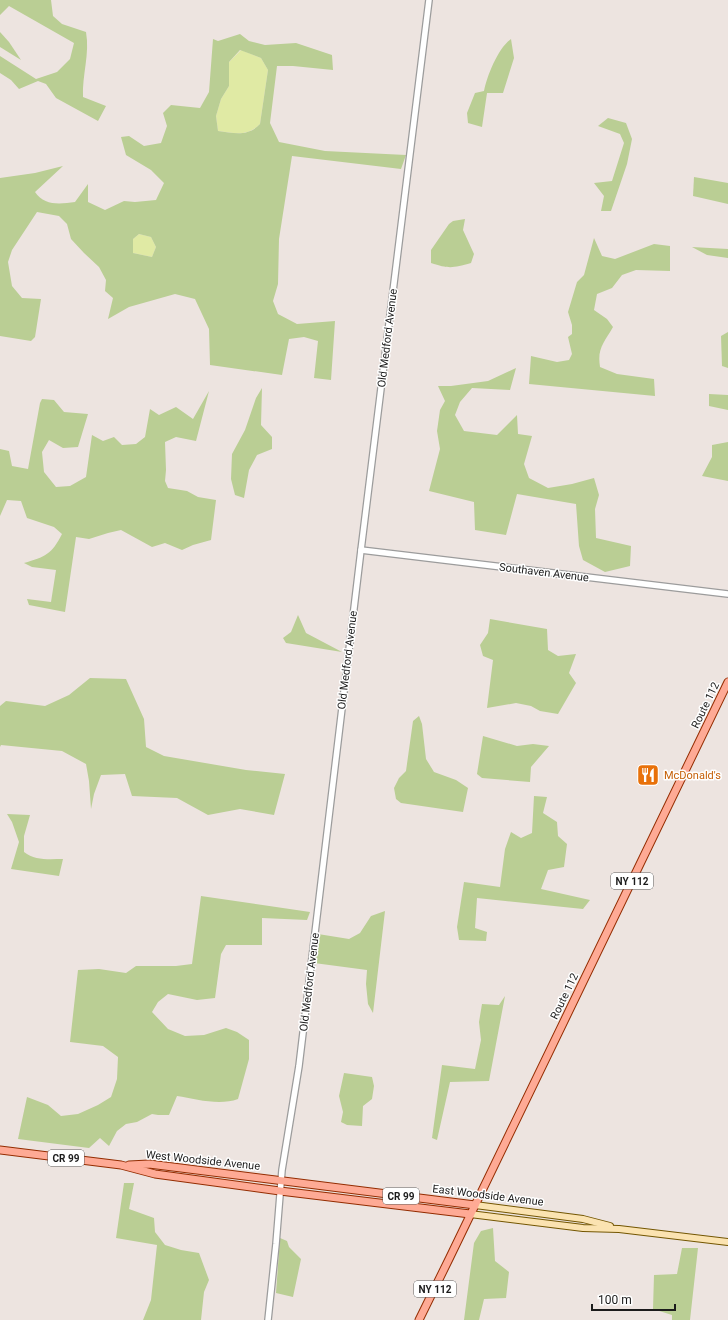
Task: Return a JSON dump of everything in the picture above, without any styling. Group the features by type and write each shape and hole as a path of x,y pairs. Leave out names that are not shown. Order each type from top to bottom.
{"main road":[{"name":"Route 112","path":"418,1320 728,682"},
{"name":"West Woodside Avenue","path":"0,1150 121,1165 155,1174 280,1191"},
{"name":"West Woodside Avenue","path":"121,1165 149,1164 281,1180"},
{"name":"East Woodside Avenue","path":"281,1180 583,1219 619,1229"},
{"name":"East Woodside Avenue","path":"280,1191 583,1228 619,1229 728,1242"}],"street":[{"name":"Old Medford Avenue","path":"268,1320 281,1180 299,1066 429,0"},
{"name":"Southaven Avenue","path":"361,550 728,594"}],"green space":[{"path":"0,0 51,0 53,16 62,24 86,32 87,56 83,97 106,106 98,121 56,98 46,84 38,81 19,89 11,80 0,73 0,56 36,79 57,72 70,59 74,43 9,6 0,15"},
{"path":"0,32 9,42 21,60 0,47"},
{"path":"240,34 249,41 265,45 296,43 332,55 333,70 277,66 270,123 279,142 325,151 406,155 401,169 292,156 279,239 278,284 273,301 278,314 297,324 335,321 331,380 314,378 318,341 304,337 289,339 282,375 210,365 209,329 195,299 175,294 129,307 108,319 113,298 105,291 106,280 99,267 71,239 67,224 59,216 37,212 12,250 8,262 12,286 22,298 41,299 35,337 31,341 0,336 0,178 35,173 63,166 35,192 43,200 53,203 75,202 88,184 88,202 105,210 124,201 135,202 156,200 164,183 151,170 126,155 121,137 129,136 144,146 161,143 167,126 163,113 171,105 200,108 209,92 213,39 218,41","holes":["240,50 261,58 268,70 260,124 251,131 246,132 235,133 218,131 216,116 221,99 229,86 229,62","139,234 151,237 156,247 152,257 133,253 133,239"]},
{"path":"511,39 514,58 503,93 487,93 482,127 468,123 467,113 475,93 484,91 490,70 506,43"},
{"path":"241,50 261,58 268,70 260,124 250,131 240,133 218,131 216,116 221,99 229,86 229,62"},
{"path":"608,118 626,123 632,139 627,164 611,211 601,211 604,196 594,183 612,181 624,143 620,134 598,126"},
{"path":"694,177 728,183 728,204 693,196"},
{"path":"465,219 463,230 474,254 471,263 451,267 431,263 431,250 449,224 453,221"},
{"path":"139,234 151,237 156,247 152,257 133,253 133,239"},
{"path":"594,238 602,256 615,259 654,244 670,246 670,271 636,270 622,275 612,288 597,294 594,310 607,319 613,327 600,350 600,367 617,374 654,379 655,396 529,384 531,356 557,362 569,360 572,354 568,337 572,334 572,325 568,312 577,282 584,275"},
{"path":"692,247 728,249 728,258 707,255"},
{"path":"728,332 728,368 722,366 721,336"},
{"path":"516,368 510,390 472,388 460,402 455,415 464,431 497,435 517,415 518,434 532,436 524,464 529,478 548,488 594,478 599,495 595,509 596,538 631,546 630,566 605,572 583,560 579,546 576,504 517,494 506,535 475,530 474,502 429,491 440,449 437,431 440,410 445,401 438,386 451,386 488,381"},
{"path":"262,388 261,425 272,437 272,449 257,455 249,470 244,498 235,495 231,479 232,454 245,430 256,398"},
{"path":"209,391 196,441 176,437 165,442 165,481 168,488 187,491 198,497 216,500 211,540 182,550 165,543 152,547 121,530 89,539 76,537 65,612 29,605 27,599 51,602 56,570 32,567 24,563 47,554 55,546 62,534 54,527 27,518 21,501 7,500 0,516 0,449 9,451 12,466 28,469 42,399 54,400 64,412 88,414 78,447 63,448 49,440 42,452 44,472 56,487 70,486 86,477 92,435 103,441 114,437 122,445 136,444 145,437 150,409 159,415 176,407 193,419"},
{"path":"709,394 728,395 728,410 709,406"},
{"path":"728,442 728,481 702,476 712,457 712,445"},
{"path":"298,615 306,633 342,652 286,643 283,638 291,632"},
{"path":"490,619 547,629 548,650 558,656 576,654 569,673 576,683 558,714 540,711 531,706 516,703 487,708 493,660 483,656 480,645 488,633"},
{"path":"90,678 126,679 144,719 146,747 164,756 246,770 285,774 274,815 240,809 208,815 177,798 132,796 125,774 101,775 94,794 91,809 86,764 62,751 1,745 0,747 0,706 6,701 45,706 69,695"},
{"path":"419,716 422,724 426,759 434,772 456,780 468,788 463,812 401,803 396,799 394,788 399,778 406,771 413,721"},
{"path":"483,736 517,746 533,744 549,746 531,767 530,782 482,778 477,774"},
{"path":"534,796 547,797 543,813 557,822 558,836 567,844 564,867 548,870 541,889 590,900 583,909 477,898 475,928 487,932 486,941 459,940 457,927 464,882 500,887 505,849 511,832 521,838 532,833"},
{"path":"7,814 30,815 24,836 24,852 38,858 63,859 59,876 11,869 19,842 12,822"},
{"path":"201,896 310,912 307,920 262,918 262,945 226,945 221,954 215,998 197,1000 168,994 158,1002 152,1012 168,1029 185,1036 204,1035 226,1028 237,1032 249,1040 249,1059 238,1099 215,1102 177,1096 169,1115 152,1114 137,1122 126,1124 117,1131 109,1146 100,1138 89,1148 18,1139 27,1097 48,1105 61,1116 78,1114 111,1097 117,1079 118,1057 103,1046 70,1042 78,970 99,969 126,973 136,966 176,966 192,964"},
{"path":"385,911 373,1013 368,1004 366,984 367,970 314,963 318,934 349,939 360,933 371,916"},
{"path":"505,996 489,1081 450,1082 437,1140 432,1138 442,1065 475,1069 481,1040 479,1022 482,1004 499,1005"},
{"path":"344,1073 372,1077 374,1086 372,1099 363,1106 362,1126 347,1125 341,1122 343,1112 339,1096"},
{"path":"124,1183 134,1183 129,1209 154,1218 155,1232 165,1245 181,1250 199,1253 209,1280 204,1292 201,1320 143,1320 151,1300 157,1245 116,1238"},
{"path":"493,1228 495,1261 509,1272 506,1298 484,1299 479,1320 464,1320 474,1243 481,1231"},
{"path":"280,1238 287,1241 289,1247 301,1259 293,1297 276,1293"},
{"path":"682,1248 698,1248 690,1320 672,1320 672,1315 653,1309 654,1275 677,1274"}],"place":[{"name":"McDonald's","path":"648,775"}]}
